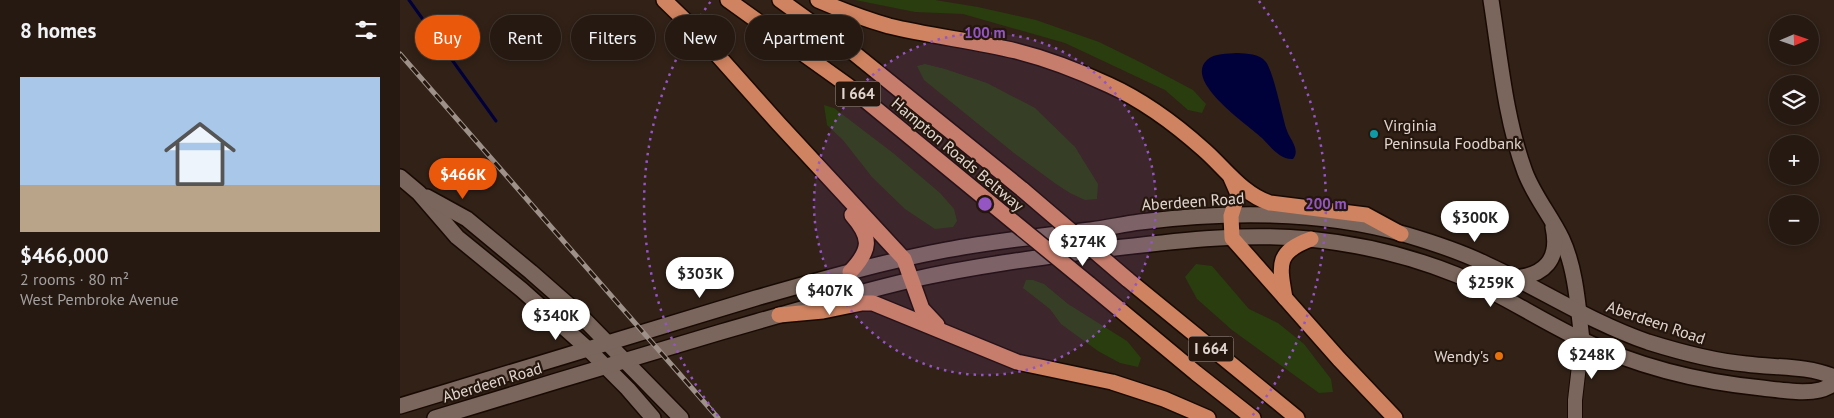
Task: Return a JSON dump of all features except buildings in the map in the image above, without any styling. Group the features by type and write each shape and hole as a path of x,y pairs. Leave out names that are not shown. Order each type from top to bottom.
{"highway":[{"path":"664,0 697,32 904,259 924,312 943,331"},
{"name":"Hampton Roads Beltway","path":"728,0 847,85 1253,418"},
{"name":"Hampton Roads Beltway","path":"780,0 855,54 1023,190 1127,279 1297,418"},
{"path":"818,0 848,13 889,25 1016,51 1067,67 1110,85 1161,116 1202,148 1246,190 1265,202 1366,215 1401,234"},
{"path":"779,124 819,179 865,232 864,254 861,261 850,272"},
{"path":"1230,174 1238,194 1230,216 1232,238 1394,418"},
{"path":"1285,298 1282,278 1283,258 1288,250 1295,245 1312,239"},
{"path":"779,316 823,311 867,302 885,307 1017,362 1112,382 1164,399 1208,418"}],"main road":[{"path":"1491,0 1513,131 1525,174 1563,241 1569,260 1579,312 1582,340"},
{"path":"400,177 419,193 457,237 522,290 605,365 653,418"},
{"path":"419,193 467,219 580,315 681,418"},
{"name":"Aberdeen Road","path":"400,406 774,292 904,259 979,245 1096,230 1138,222 1262,215 1304,216 1365,225 1401,234 1468,256 1627,334 1684,352 1743,364 1819,370 1834,377"},
{"path":"1513,278 1532,276 1539,272 1550,259 1554,241 1551,218"},
{"name":"Aberdeen Road","path":"435,418 605,365 835,299 911,280 1009,261 1150,244 1260,236 1312,239 1371,249 1412,260 1453,274 1509,300 1582,340 1652,366 1713,381 1754,387 1820,390 1834,384"}],"street":[{"path":"1575,418 1575,400 1582,340"}],"green space":[{"path":"855,0 935,0 1036,20 1099,42 1142,63 1193,90 1206,104 1202,113 1188,110 1165,90 1065,43 963,14 915,12"},
{"path":"925,64 987,83 1035,108 1075,147 1098,184 1097,199 1085,200 1070,193 1014,153 924,80 917,66"},
{"path":"824,105 834,108 893,153 940,193 954,209 957,221 953,227 935,229 905,209 872,177 843,140 827,125"},
{"path":"1196,264 1212,266 1249,309 1278,323 1304,344 1331,379 1333,392 1319,393 1232,330 1197,299 1185,277"},
{"path":"1026,280 1033,280 1044,284 1068,304 1127,341 1141,358 1138,367 1120,363 1098,351 1061,324 1050,309 1023,288"}],"shaded area":[{"path":"1237,53 1260,57 1269,67 1286,128 1296,151 1293,159 1288,159 1276,152 1233,114 1221,103 1204,80 1202,69 1207,60 1217,55"}],"waterway":[{"path":"409,0 496,121"}],"railway":[{"path":"400,54 718,418"}],"place":[{"name":"Virginia Peninsula Foodbank","path":"1374,134"},
{"name":"Wendy's","path":"1499,356"}]}
